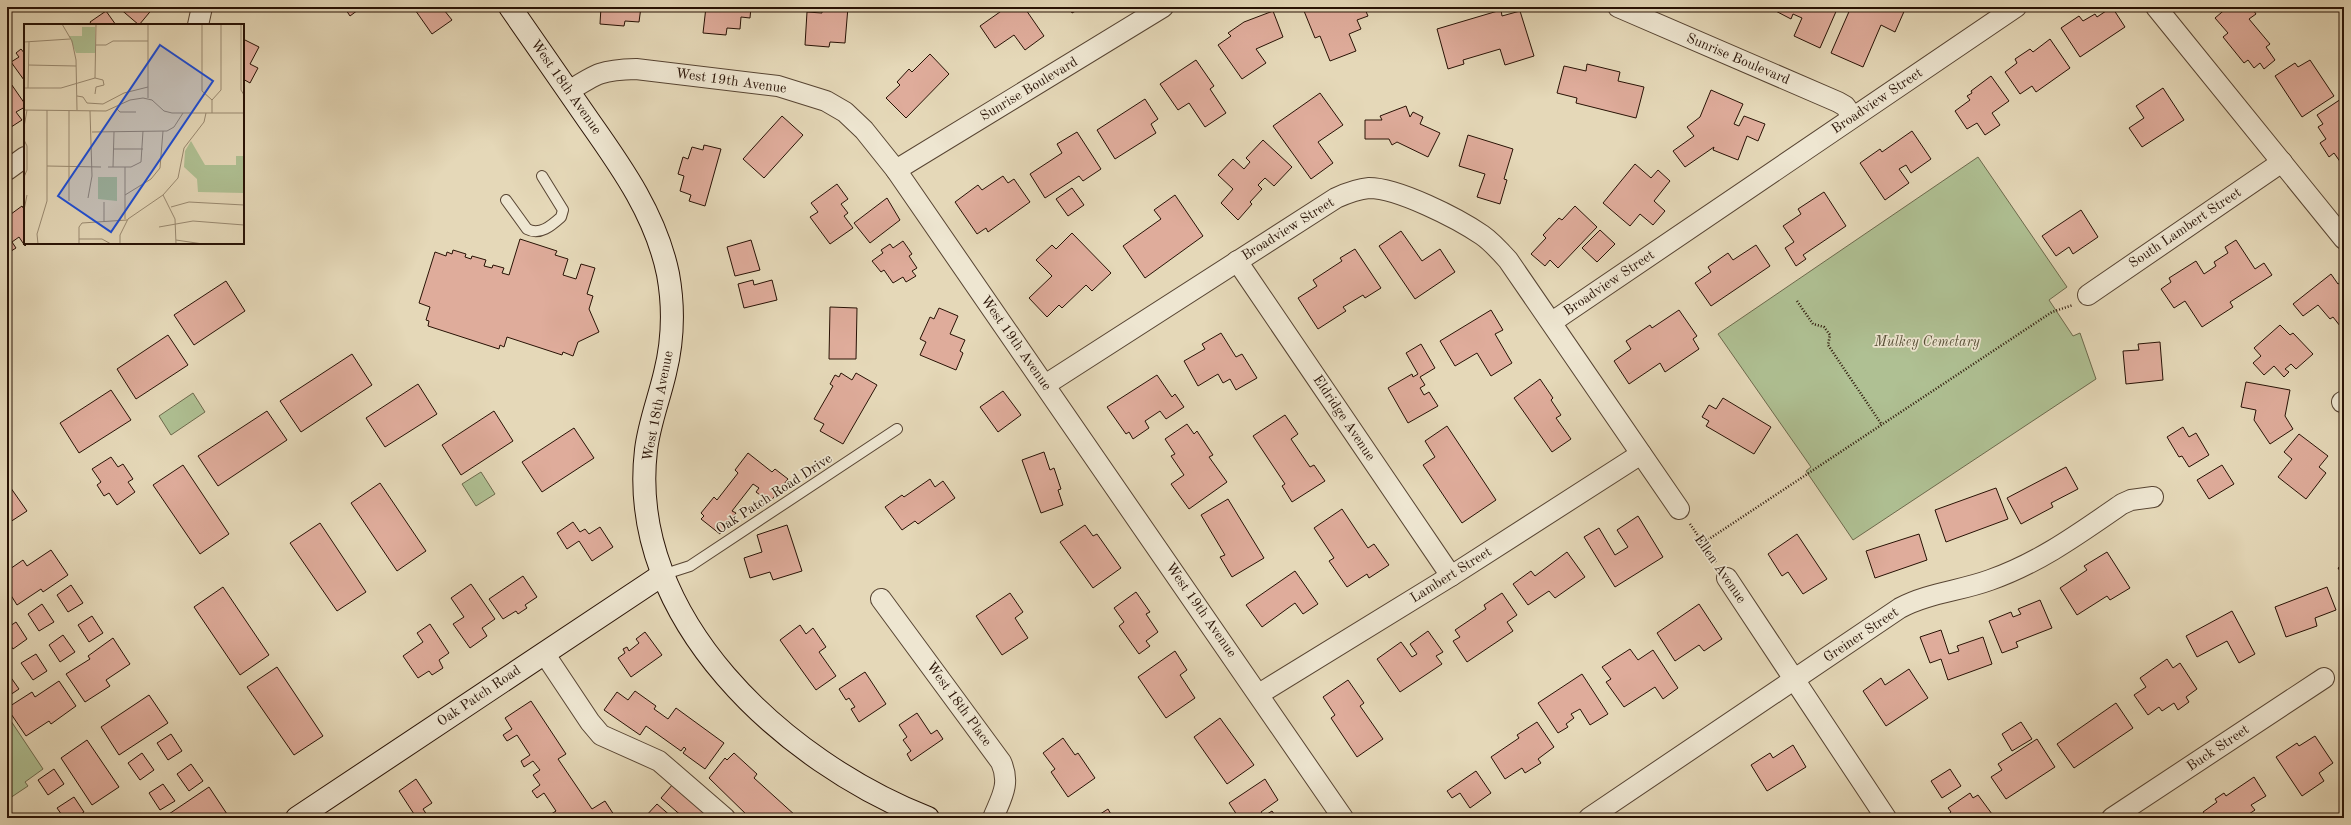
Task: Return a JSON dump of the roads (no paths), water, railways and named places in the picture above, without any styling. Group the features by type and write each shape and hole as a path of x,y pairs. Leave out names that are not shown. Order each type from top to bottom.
{"main road":[{"name":"West 18th Avenue","path":"510,7 625,172 643,203 657,234 668,274 672,307 670,338 666,372 646,450 645,487 648,519 662,575 690,627 719,667 777,728 808,752 868,791 928,818"},
{"name":"Oak Patch Road","path":"297,818 662,575"}],"street":[{"path":"198,24 202,7"},
{"name":"Sunrise Boulevard","path":"896,170 1163,7"},
{"name":"Sunrise Boulevard","path":"1618,7 1838,102 1845,106 1853,117"},
{"name":"Broadview Street","path":"1045,385 1237,260 1341,196 1357,190 1383,190 1410,198 1482,235 1508,260 1552,322 2016,7"},
{"path":"2156,7 2344,239"},
{"name":"West 19th Avenue","path":"569,91 596,74 636,70 778,86 826,101 845,112 864,130 896,170 1344,818"},
{"path":"7,170 24,158"},
{"name":"South Lambert Street","path":"2088,294 2282,162"},
{"name":"Eldridge Avenue","path":"1237,260 1451,576"},
{"path":"1552,322 1679,509"},
{"name":"Lambert Street","path":"1259,694 1451,576 1641,454"},
{"name":"Greiner Street","path":"1589,818 1910,603 1990,581 2019,569 2058,548 2122,504 2131,500 2153,497"},
{"name":"Ellen Avenue","path":"1727,578 1886,818"},
{"name":"West 18th Place","path":"881,599 1001,762 1005,771 1006,787 993,818"},
{"path":"544,653 590,722 601,735 659,761 725,818"},
{"name":"Buck Street","path":"2112,818 2324,678"}],"lane":[{"path":"506,200 527,229 532,232 543,230 561,217 563,210 542,176"},
{"name":"Oak Patch Road Drive","path":"662,575 690,566 897,429"}],"park label":[{"name":"Mulkey Cemetary","path":"1927,342"}]}
